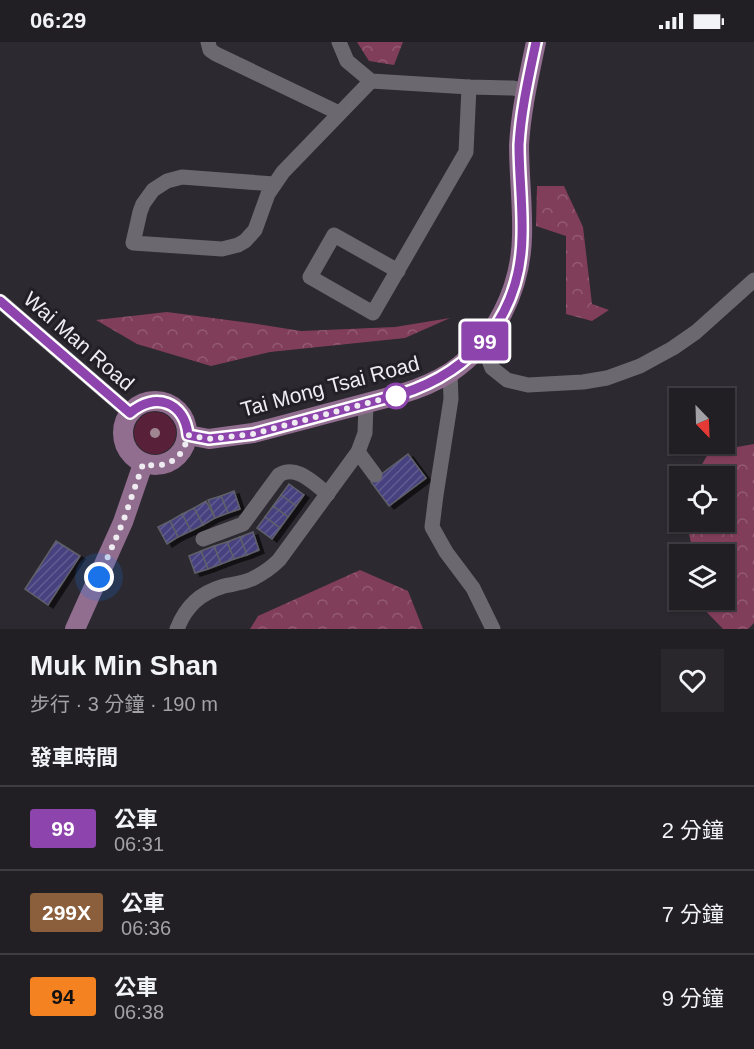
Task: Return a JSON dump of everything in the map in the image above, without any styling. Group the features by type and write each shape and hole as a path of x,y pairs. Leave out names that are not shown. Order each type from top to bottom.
{"main road":[{"name":"Tai Mong Tsai Road","path":"188,435 209,439 253,434 418,389 450,372 478,349 499,320 518,270 522,236 519,145 526,91 536,42"},
{"path":"147,402 167,403 176,408 183,416 188,435 186,445 180,454 173,461 164,465 153,466 134,459 123,442 125,422 130,413 147,402"},
{"path":"75,629 123,522 143,464"}],"street":[{"path":"208,42 210,50 216,54 339,114"},
{"path":"339,42 347,61 372,81 513,88 526,91"},
{"path":"274,184 183,177 167,181 153,190 143,204 133,243 222,249 238,245 255,230 274,184 292,161 372,81"},
{"path":"398,271 334,235 310,277 373,314 398,271 466,152 469,87"},
{"path":"478,349 487,355 492,368 507,380 528,385 583,382 607,378 640,366 673,348 696,332 754,280"},
{"name":"Wai Man Road","path":"0,301 130,413"},
{"path":"450,372 451,399 432,527 446,552 473,588 493,629"},
{"path":"177,629 182,615 198,599 217,588 250,580 270,568 286,551 358,453 365,433 366,404"},
{"path":"358,453 375,475"},
{"path":"203,539 243,524 276,478 283,472 295,471 328,494"}],"shaded area":[{"path":"155,412 170,418 176,433 170,448 155,454 140,448 134,433 140,418"}],"green space":[{"path":"357,42 403,42 394,65 369,61"},
{"path":"537,186 564,186 583,227 592,304 609,310 592,321 566,314 566,236 536,226"},
{"path":"167,312 301,331 395,327 450,318 405,338 270,352 211,366 137,344 96,320"},
{"path":"754,444 754,623 748,629 723,629 705,610 735,610 735,544 691,544 688,532 735,532 735,466 701,466 708,454 735,454 735,447"},
{"path":"360,570 408,591 423,629 250,629 258,616"}],"building":[{"path":"408,454 426,478 389,506 371,482"},
{"path":"289,484 304,495 296,506 281,495"},
{"path":"234,491 240,509 228,513 221,496"},
{"path":"281,495 296,506 288,517 273,506"},
{"path":"221,496 228,513 215,518 208,500"},
{"path":"206,501 215,518 203,525 194,508"},
{"path":"273,506 288,517 280,528 265,517"},
{"path":"194,508 203,525 191,531 182,514"},
{"path":"182,514 191,531 178,537 170,521"},
{"path":"265,517 280,528 272,539 257,528"},
{"path":"170,521 178,537 167,544 158,527"},
{"path":"253,532 259,550 247,555 240,537"},
{"path":"240,537 247,555 234,559 227,542"},
{"path":"56,541 80,556 48,605 25,589"},
{"path":"227,542 234,559 221,564 214,546"},
{"path":"214,546 221,564 208,569 201,551"},
{"path":"201,551 208,569 195,573 189,556"}],"bus line":[{"name":"99","path":"0,301 130,413 147,402 167,403 183,416 188,435 209,439 253,434 401,394 435,381 465,361 478,349 499,320 513,287 521,254 522,236 519,145 526,91 536,42"}],"route":[{"path":"99,577 123,522 143,464 164,465 173,461 186,445 188,435 209,439 253,434 401,394 396,396"}]}
